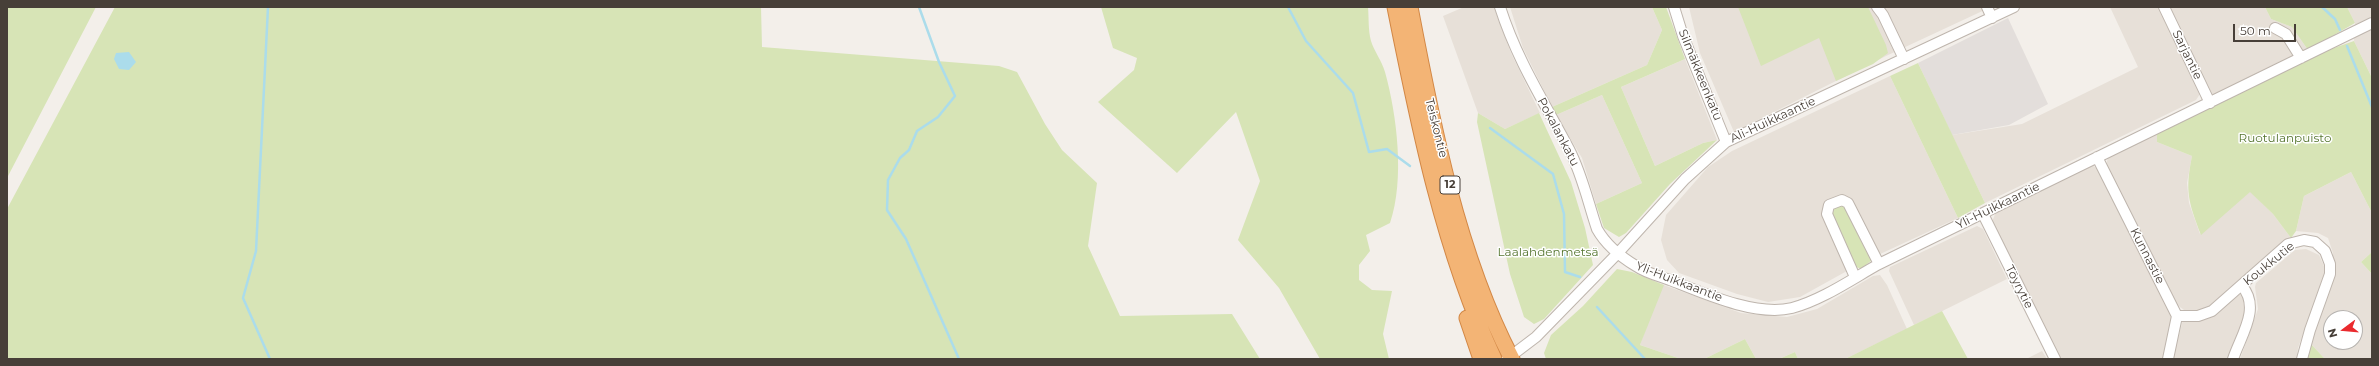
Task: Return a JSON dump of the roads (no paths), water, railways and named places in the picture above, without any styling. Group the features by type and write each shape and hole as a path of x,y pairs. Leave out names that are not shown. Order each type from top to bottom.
{"highway":[{"name":"Teiskontie","path":"1395,7 1436,195 1462,276 1494,359"},
{"name":"Teiskontie","path":"1410,7 1438,142 1462,230 1481,289 1510,358"},
{"name":"12","path":"1462,276 1462,302 1482,359"}],"street":[{"name":"Pokalankatu","path":"1500,7 1527,76 1569,149 1579,172 1597,229 1602,238 1618,253"},
{"name":"Silmäkkeenkatu","path":"1674,7 1683,36 1726,142"},
{"path":"1877,7 1883,15 1904,59"},
{"path":"1987,7 1992,18"},
{"name":"Ali-Huikkaantie","path":"1510,358 1536,337 1618,253 1685,179 1726,142 2014,7"},
{"name":"Sarjantie","path":"2164,7 2210,103"},
{"name":"Yli-Huikkaantie","path":"1618,253 1638,268 1700,292 1744,305 1776,310 1792,308 1809,302 1879,264 2372,23"},
{"path":"2275,28 2286,34 2301,58"},
{"name":"Kunnastie","path":"2097,157 2177,316"},
{"path":"1855,277 1827,214 1829,205 1842,200 1848,202 1879,264"},
{"name":"Töyrytie","path":"1983,214 2055,359"},
{"name":"Koukkutie","path":"2177,316 2204,315 2218,306 2242,286 2282,249 2296,241 2310,240 2325,251 2330,262 2330,274 2310,330 2302,359"},
{"path":"2233,359 2251,310 2250,298 2242,286"},
{"path":"2168,359 2177,316"}],"water":[{"path":"129,52 136,62 129,70 119,69 114,59 116,53"}],"waterway":[{"path":"268,7 256,251 243,298 270,359"},
{"path":"919,7 939,62 955,96 938,117 917,131 909,150 900,158 888,180 887,210 906,239 959,359"},
{"path":"1288,7 1306,41 1353,93 1369,152 1387,149 1410,166"},
{"path":"2322,7 2335,19 2340,30"},
{"path":"2347,46 2372,107"},
{"path":"1490,128 1553,174 1564,214 1565,272 1580,277"},
{"path":"1597,307 1645,359"}],"park label":[{"name":"Ruotulanpuisto","path":"2285,138"},
{"name":"Laalahdenmetsä","path":"1548,252"}]}
